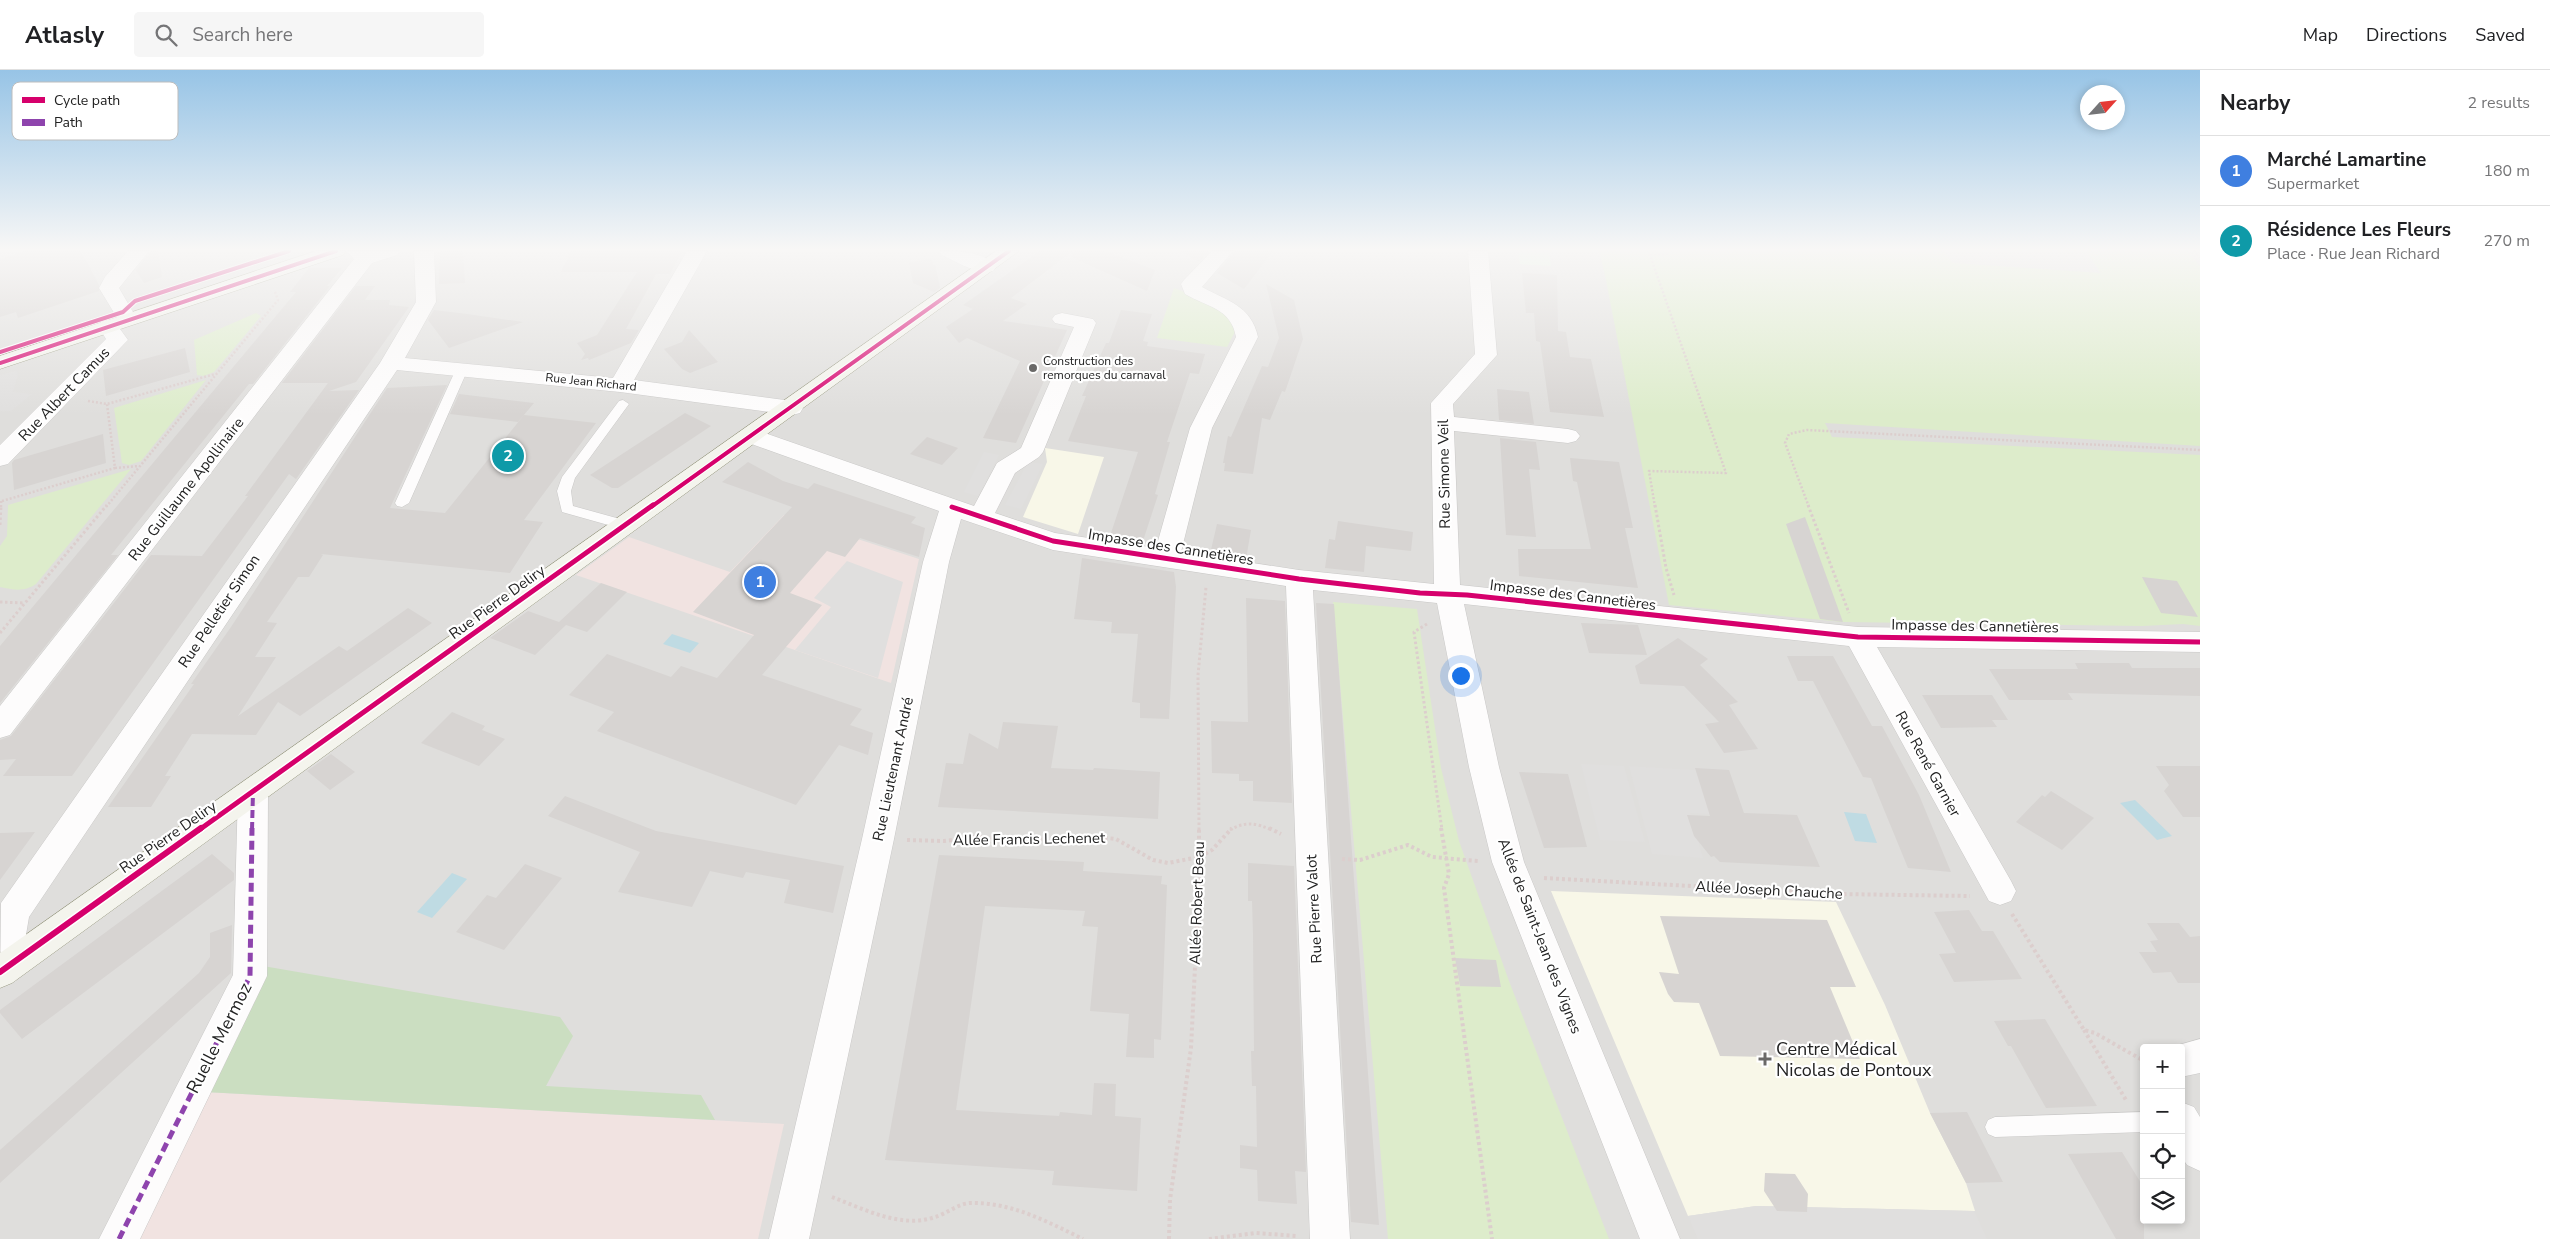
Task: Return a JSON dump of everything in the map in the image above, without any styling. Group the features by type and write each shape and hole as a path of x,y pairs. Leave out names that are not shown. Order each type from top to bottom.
{"street":[{"path":"112,306 115,319"},
{"path":"0,363 154,306"},
{"path":"0,352 159,306"},
{"name":"Rue Guillaume Apollinaire","path":"0,727 322,306"},
{"name":"Rue Pelletier Simon","path":"1,970 13,913 390,363 424,306"},
{"path":"621,394 668,306"},
{"name":"Rue Pierre Deliry","path":"1,970 792,408 933,306"},
{"path":"1166,560 1201,428 1247,337 1246,324 1239,314 1222,306"},
{"name":"Rue Simone Veil","path":"1448,594 1446,580 1444,424 1442,403 1486,355 1482,306"},
{"name":"Rue Albert Camus","path":"0,459 117,340 115,319"},
{"path":"980,518 1006,468 1030,452 1086,323 1062,319"},
{"name":"Rue Jean Richard","path":"390,363 462,370 621,394 792,408"},
{"path":"1444,424 1568,436"},
{"path":"751,436 952,507"},
{"name":"Impasse des Cannetières","path":"952,507 1053,542 1208,567 1299,579 1858,637 2200,642"},
{"name":"Rue Lieutenant André","path":"789,1239 878,839 936,562 952,507"},
{"name":"Rue Pierre Valot","path":"1299,579 1330,1239"},
{"name":"Allée de Saint-Jean des Vignes","path":"1448,594 1484,767 1508,862 1660,1239"},
{"name":"Rue René Garnier","path":"1858,637 2000,891"},
{"name":"Ruelle Mermoz","path":"119,1239 250,976 253,792"},
{"path":"2185,1059 2200,1056"},
{"path":"2185,1127 2200,1152"}],"lane":[{"path":"402,503 462,370"},
{"path":"621,394 569,477 564,491 567,509 626,525"},
{"path":"1995,1127 2140,1122"}],"path":[{"path":"0,633 273,306"},
{"path":"1668,306 1726,473 1649,471 1666,568 1682,620"},
{"path":"61,396 107,404 216,374"},
{"path":"107,404 115,468"},
{"path":"1858,637 1785,443 1789,434 1807,430 2200,450"},
{"path":"0,525 1,501 115,468 139,466"},
{"path":"0,602 25,603"},
{"path":"1427,624 1414,632 1432,771 1449,874 1444,888 1492,1239"},
{"path":"2000,891 2140,1119"},
{"path":"2084,1030 2095,1033 2140,1059"},
{"path":"800,1190 840,1199 883,1216 907,1221 934,1218 968,1203 1008,1208 1030,1214 1082,1239"},
{"path":"1209,1239 1256,1233 1330,1239"}],"shaded area":[{"path":"0,306 2200,306 2200,1239 0,1239"},
{"path":"16,371 18,375 13,392 32,394 11,411 0,411 0,375"},
{"path":"1045,448 1104,457 1078,534 1023,517 1047,462"},
{"path":"984,452 999,455 978,496 964,492"},
{"path":"1028,462 1043,464 1021,509 1005,505"},
{"path":"784,515 919,559 891,683 576,575 629,537 730,572"},
{"path":"847,561 903,582 878,678 795,650 831,607 814,598"},
{"path":"1581,764 1624,766 1645,842 1600,840"},
{"path":"1629,766 1697,770 1710,814 1690,813 1703,858 1652,854"},
{"name":"Centre Médical Nicolas de Pontoux","path":"1551,891 1836,902 1885,1005 1930,1113 1966,1183 1975,1211 1756,1206 1688,1216"},
{"path":"205,1092 784,1124 758,1239 134,1239"},
{"path":"1756,1206 1974,1211 1987,1239 1698,1239 1688,1216"}],"green space":[{"path":"1168,306 1219,306 1223,307 1236,330 1227,347 1157,338"},
{"path":"1611,306 2200,306 2200,446 1825,423 1832,437 2200,455 2200,626 2183,624 2142,626 1843,622 1669,605"},
{"path":"256,313 261,316 214,372 204,376 197,375 194,340"},
{"path":"206,380 141,461 129,465 122,463 114,408"},
{"path":"131,469 36,584 19,590 0,587 0,546 7,536 8,505"},
{"path":"1333,602 1417,609 1441,768 1459,841 1509,981 1609,1239 1388,1239"},
{"path":"263,966 560,1017 573,1036 546,1086 701,1095 715,1120 205,1092"}],"water":[{"path":"672,634 699,643 690,653 663,644"},
{"path":"2135,800 2172,836 2157,840 2120,803"},
{"path":"1844,812 1866,814 1877,843 1855,841"},
{"path":"452,873 467,879 432,918 417,912"}],"building":[{"path":"0,306 55,306 18,318 16,312 0,317"},
{"path":"285,306 315,306 253,384 249,384 111,555 118,555 0,703 0,646"},
{"path":"341,306 409,307 356,382 329,391 359,390 296,479 289,474 72,776 3,776 16,759 0,760 0,740 11,736 151,555 202,556 248,496 245,496 328,383 282,383"},
{"path":"616,306 639,306 626,329 639,330 631,343 589,360 588,358 581,360 585,354 577,343 597,335"},
{"path":"964,306 1025,306 1003,321 1067,330 1016,443 983,438 1020,361 967,338 959,343 946,327 973,309"},
{"path":"1271,306 1295,306 1303,339 1285,392 1282,391 1270,420 1262,418 1253,474 1224,471 1225,463 1223,463 1228,436 1231,437 1262,366 1268,367 1279,338"},
{"path":"1525,306 1558,306 1558,331 1566,332 1570,357 1591,359 1604,417 1550,412 1540,342 1536,341 1534,313 1526,313"},
{"path":"434,310 523,322 449,348 428,320"},
{"path":"1121,310 1152,314 1143,341 1148,342 1147,346 1205,354 1199,374 1190,373 1167,442 1170,442 1155,494 1158,495 1142,544 1109,539 1138,452 1068,441 1086,396 1082,396 1106,343 1109,343"},
{"path":"689,330 718,362 690,373 682,369 664,349 682,342"},
{"path":"185,348 190,372 106,396 103,370"},
{"path":"447,385 390,508 445,513 524,415 596,423 524,520 543,522 510,573 321,554 323,555 309,577 298,577 267,622 277,623 255,657 276,657 238,716 339,646 347,651 408,608 432,623 300,716 278,702 256,735 192,734 165,776 171,776 151,807 108,807 194,684 191,684 231,627 387,388"},
{"path":"1497,389 1529,392 1534,424 1499,420"},
{"path":"459,394 534,403 518,422 450,414"},
{"path":"685,413 711,426 618,488 612,488 590,475"},
{"path":"103,434 106,463 14,490 12,463 14,460"},
{"path":"927,437 958,448 942,465 910,454"},
{"path":"1500,438 1536,442 1540,470 1529,469 1536,537 1506,535"},
{"path":"1570,458 1619,462 1633,528 1625,528 1638,588 1519,576 1518,549 1591,549 1577,482 1573,481"},
{"path":"748,462 783,481 808,489 814,483 916,517 911,523 925,528 919,557 860,538 845,557 827,551 790,593 822,605 762,675 862,709 850,725 873,733 868,755 839,745 796,805 597,731 614,712 569,695 607,654 671,677 681,666 717,678 754,635 693,612 792,507 722,482"},
{"path":"1805,517 1843,622 1820,619 1786,524"},
{"path":"1338,521 1413,532 1411,551 1366,546 1364,572 1325,568 1329,539 1335,540"},
{"path":"1217,524 1251,530 1246,559 1210,554"},
{"path":"1082,558 1174,572 1176,587 1169,719 1140,718 1140,703 1132,702 1138,634 1111,633 1112,622 1074,619"},
{"path":"2142,577 2177,581 2198,617 2161,613"},
{"path":"601,583 627,592 587,632 566,625 535,655 490,638 528,611 559,622"},
{"path":"1246,598 1285,601 1292,803 1253,801 1253,781 1239,781 1239,774 1212,773 1211,721 1248,722"},
{"path":"1316,603 1334,604 1379,1225 1351,1222"},
{"path":"1581,623 1638,625 1647,655 1589,653"},
{"path":"1678,638 1708,659 1700,665 1738,702 1729,705 1758,749 1724,753 1705,724 1719,722 1684,686 1640,684 1635,666"},
{"path":"1787,656 1833,656 1872,726 1882,726 1919,795 1951,872 1908,868 1871,778 1863,777 1813,681 1798,681"},
{"path":"2075,663 2129,663 2132,668 2200,668 2200,696 2068,693 2073,700 2009,700 1989,669 2078,669"},
{"path":"1922,695 1992,695 2008,720 1992,720 1997,727 1941,728"},
{"path":"452,712 485,726 482,730 505,739 479,766 421,743"},
{"path":"1003,722 1058,726 1051,768 1093,770 1094,768 1160,772 1158,819 938,807 946,763 963,764 969,733 998,749"},
{"path":"331,754 355,772 330,790 307,771"},
{"path":"2156,766 2200,766 2200,817 2183,817 2164,791 2169,785"},
{"path":"1695,768 1729,770 1744,813 1797,815 1820,867 1720,862 1714,856 1711,857 1694,836 1687,815 1710,816"},
{"path":"1519,772 1568,774 1587,847 1544,848"},
{"path":"2051,791 2094,818 2062,850 2016,822 2042,795 2045,797"},
{"path":"565,796 656,831 844,866 833,913 784,903 790,880 746,872 743,878 710,871 692,907 618,892 640,852 548,816"},
{"path":"35,832 0,880 0,833"},
{"path":"212,854 234,873 234,880 22,1039 0,1013 0,1010"},
{"path":"939,855 1084,862 1083,871 1162,876 1161,884 1167,885 1161,1040 1154,1039 1154,1058 1126,1057 1129,1014 1090,1011 1098,927 1082,926 1085,911 985,906 956,1110 1059,1116 1060,1112 1092,1115 1094,1083 1116,1084 1115,1116 1141,1118 1137,1191 1052,1185 1054,1171 885,1160"},
{"path":"1248,863 1294,866 1306,1172 1295,1171 1297,1204 1258,1201 1257,1170 1240,1168 1240,1145 1257,1147 1256,1086 1252,1086 1251,1051 1254,1051 1253,934 1252,901 1248,901"},
{"path":"525,864 562,878 504,950 456,932 487,895 496,898"},
{"path":"1969,910 1982,931 1993,931 2022,979 1954,982 1939,954 1956,953 1934,912"},
{"path":"1660,916 1827,920 1856,987 1830,987 1860,1059 1720,1056 1699,1003 1674,1002 1668,994 1659,972 1679,974"},
{"path":"2147,923 2179,923 2190,937 2200,936 2200,983 2178,983 2171,972 2153,973 2139,952 2157,952 2150,941 2158,940"},
{"path":"232,925 231,973 0,1183 0,1150 199,973 210,957 210,933"},
{"path":"1455,958 1496,960 1501,987 1460,986"},
{"path":"2045,1019 2097,1106 2046,1108 2011,1046 2008,1046 1994,1021"},
{"path":"1967,1112 2003,1182 1966,1183 1930,1113"},
{"path":"2122,1152 2140,1181 2140,1224 2144,1224 2144,1239 2116,1239 2068,1154"},
{"path":"1765,1173 1795,1174 1808,1194 1807,1212 1777,1211 1764,1191"}],"marked path":[{"path":"119,1239 250,976 253,792"}],"cycle path":[{"path":"0,352 123,312 130,306"},
{"path":"0,363 172,306"},
{"path":"0,972 933,306"},
{"path":"952,507 1053,541 1299,579 1420,593 1467,595 1858,637 2200,642"}],"place":[{"name":"Construction des remorques du carnaval","path":"1033,368"},
{"name":"Résidence Les Fleurs","path":"508,456"},
{"name":"Marché Lamartine","path":"760,582"},
{"name":"Centre Médical Nicolas de Pontoux","path":"1765,1059"}]}
